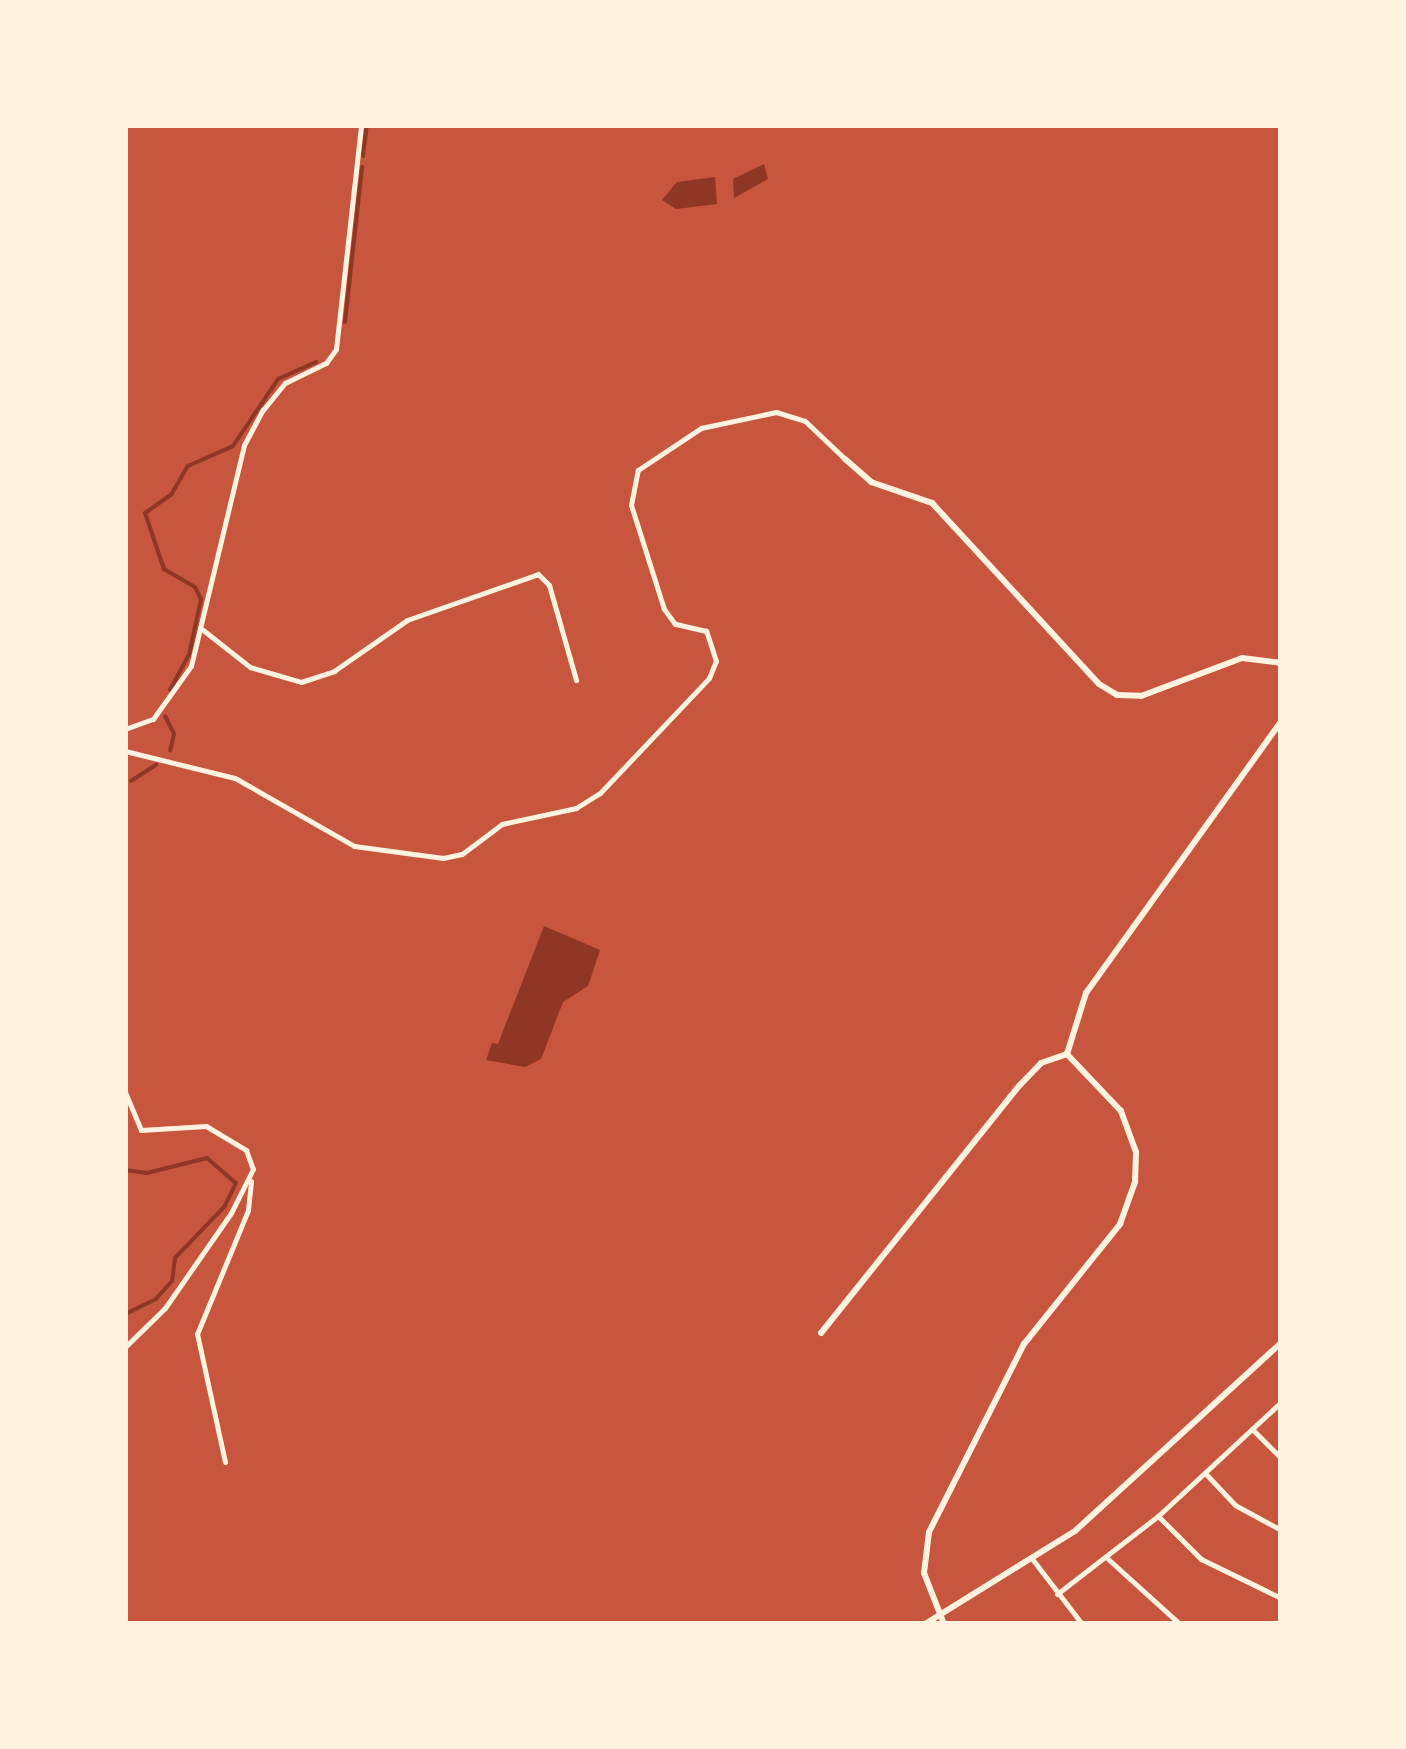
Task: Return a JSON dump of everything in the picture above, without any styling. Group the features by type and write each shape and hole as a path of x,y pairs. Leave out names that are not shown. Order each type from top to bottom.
{"street":[{"path":"125,729 152,718 172,698 203,630 244,444 274,393 326,362 336,349 362,125"},
{"path":"125,752 235,778 354,846 443,858 462,854 502,824 576,808 612,780 716,662 706,631 676,624 664,610 632,505 638,470 701,428 776,412 806,421 871,482 932,502 1100,684 1117,694 1141,696 1242,658 1281,663"},
{"path":"203,630 250,667 301,682 352,660 407,620 538,574 548,585 576,680"},
{"path":"1066,1054 1086,993 1281,722"},
{"path":"820,1333 1020,1085 1040,1063 1066,1054"},
{"path":"944,1624 923,1562 929,1532 1024,1344 1110,1237 1132,1198 1136,1168 1128,1124 1066,1054"},
{"path":"125,1092 136,1123 150,1134 194,1123 237,1143 251,1160 248,1210 197,1334 226,1462"},
{"path":"125,1346 165,1308 250,1178"},
{"path":"924,1624 1033,1560 1109,1502 1281,1343"},
{"path":"1057,1594 1158,1516 1281,1402"},
{"path":"1252,1429 1281,1458"},
{"path":"1205,1473 1235,1505 1281,1530"},
{"path":"1158,1516 1201,1559 1281,1598"},
{"path":"1108,1558 1180,1624"},
{"path":"1033,1560 1082,1624"}],"shaded area":[{"path":"764,164 768,179 734,198 733,179"},
{"path":"715,177 717,204 676,209 662,200 677,182"},
{"path":"544,926 600,950 588,986 563,1002 541,1059 525,1067 486,1060 492,1043 498,1044"}],"waterway":[{"path":"363,156 367,125"},
{"path":"345,322 362,167"},
{"path":"170,690 189,655 201,599 195,587 164,569 145,513 171,495 188,466 233,446 278,379 316,362"},
{"path":"165,716 174,734 170,751"},
{"path":"131,781 156,765"},
{"path":"125,1170 147,1173 207,1158 236,1183 225,1206 175,1258 172,1281 156,1299 125,1314"}]}
